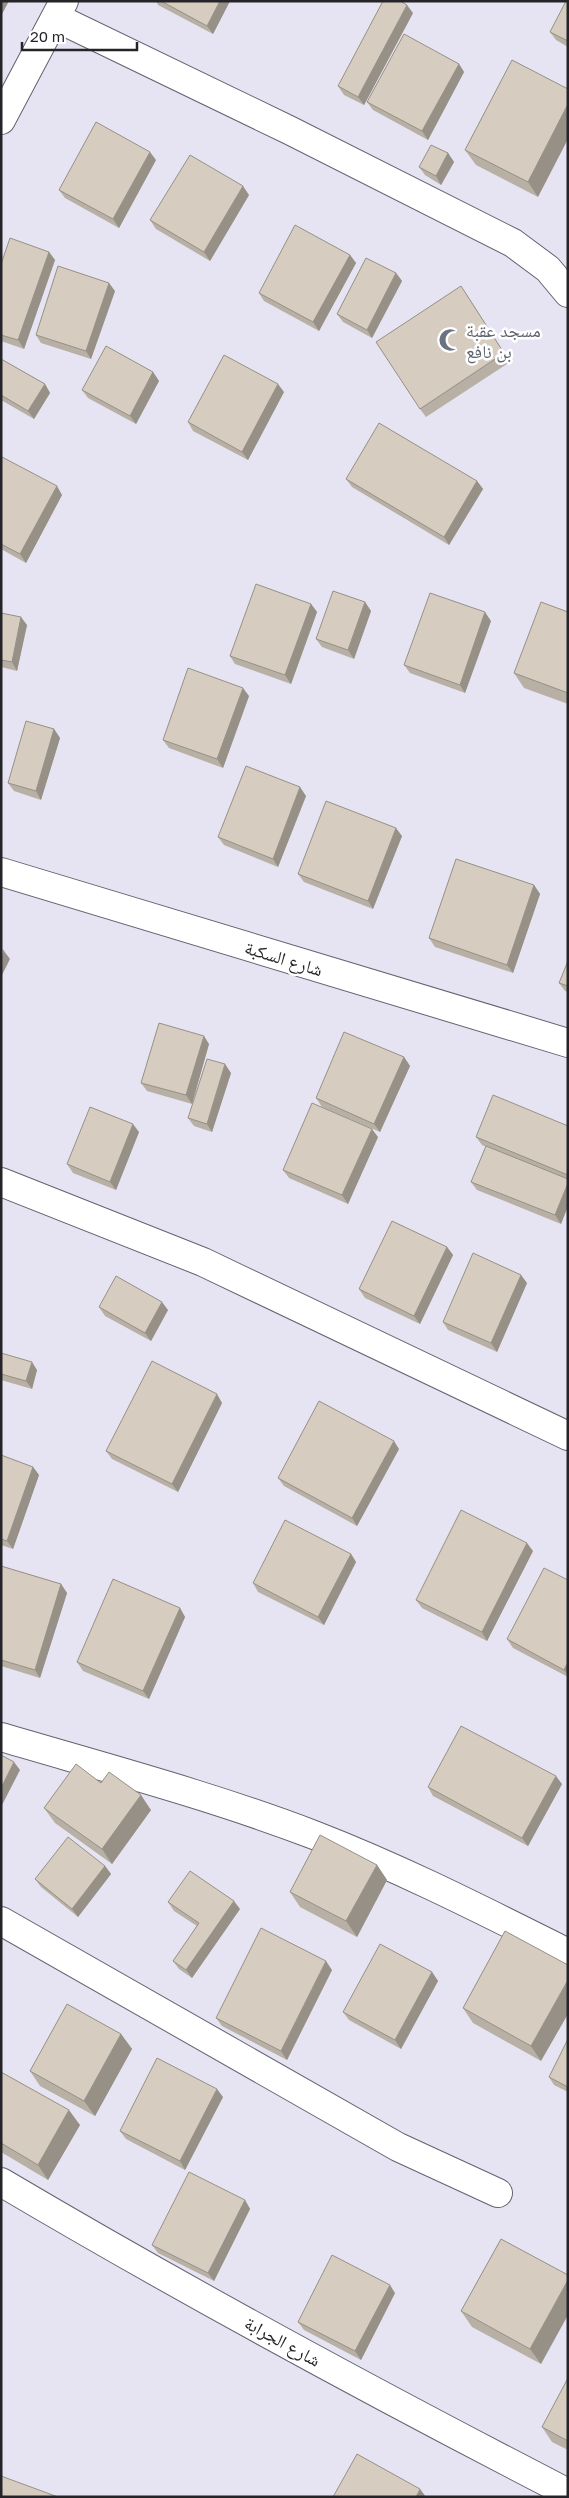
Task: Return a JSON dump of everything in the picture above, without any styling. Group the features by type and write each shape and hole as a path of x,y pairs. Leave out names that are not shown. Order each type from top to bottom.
{"street":[{"path":"1,120 10,83 61,10 289,130 513,243 548,269 568,293"},
{"name":"شارع السكبة","path":"1,872 568,1043"},
{"path":"1,1182 203,1262 568,1436"},
{"path":"1,1737 222,1802 316,1836 426,1882 568,1953"},
{"path":"1,1921 398,2146 498,2193"},
{"name":"شارع الجرابة","path":"1,2182 98,2240 426,2420 568,2493"}],"building":[{"path":"161,1 220,1 207,26"},
{"path":"383,1 400,1 407,5 358,97 338,86"},
{"path":"566,1 568,1 568,41 550,32"},
{"path":"404,34 459,64 422,131 367,102"},
{"path":"512,60 568,89 568,104 528,182 465,150"},
{"path":"96,122 150,152 113,219 59,190"},
{"path":"431,145 448,153 436,176 419,167"},
{"path":"190,155 243,186 204,252 150,220"},
{"path":"295,225 350,255 313,322 259,293"},
{"path":"10,238 49,252 18,340 1,335 1,264"},
{"path":"366,258 396,273 367,330 337,314"},
{"path":"58,266 109,283 86,351 36,335"},
{"path":"461,286 504,353 420,409 376,342"},
{"path":"106,346 153,372 130,416 82,390"},
{"path":"224,355 278,384 242,452 188,422"},
{"path":"1,359 45,384 28,411 1,395"},
{"path":"379,423 477,481 444,537 346,479"},
{"path":"2,457 57,486 20,554 1,544"},
{"path":"256,584 311,604 285,675 230,656"},
{"path":"333,591 365,602 348,650 316,639"},
{"path":"430,593 485,612 460,685 404,665"},
{"path":"541,602 568,612 568,693 514,673"},
{"path":"1,613 21,617 12,662 1,660"},
{"path":"188,668 243,688 217,759 163,740"},
{"path":"26,721 54,729 36,791 8,783"},
{"path":"246,766 300,787 273,859 218,837"},
{"path":"326,801 396,828 368,901 298,874"},
{"path":"456,859 534,885 507,965 429,938"},
{"path":"568,961 568,986 559,983"},
{"path":"159,1023 204,1036 186,1095 141,1083"},
{"path":"344,1032 404,1057 374,1124 316,1098"},
{"path":"207,1059 225,1064 207,1124 188,1118"},
{"path":"493,1095 568,1126 568,1175 476,1137"},
{"path":"312,1103 372,1129 342,1195 283,1170"},
{"path":"90,1107 133,1124 110,1182 67,1164"},
{"path":"486,1146 568,1179 555,1215 471,1182"},
{"path":"392,1221 447,1247 414,1316 359,1289"},
{"path":"473,1253 521,1275 491,1343 443,1322"},
{"path":"116,1276 162,1302 145,1333 99,1307"},
{"path":"1,1353 32,1362 26,1381 1,1374"},
{"path":"152,1361 217,1394 172,1484 106,1451"},
{"path":"319,1401 394,1441 352,1518 278,1478"},
{"path":"1,1455 33,1467 7,1541 1,1539"},
{"path":"461,1510 527,1543 482,1632 416,1600"},
{"path":"285,1520 351,1554 318,1617 253,1583"},
{"path":"1,1566 61,1584 35,1670 1,1660"},
{"path":"544,1568 568,1580 568,1662 564,1670 507,1639"},
{"path":"113,1579 180,1608 143,1691 77,1662"},
{"path":"461,1726 556,1776 522,1838 428,1787"},
{"path":"1,1755 14,1762 1,1788"},
{"path":"76,1764 101,1783 109,1772 141,1795 102,1849 44,1808"},
{"path":"320,1835 377,1865 346,1921 290,1892"},
{"path":"68,1837 105,1866 72,1909 35,1879"},
{"path":"190,1871 234,1901 186,1970 173,1961 199,1923 168,1902"},
{"path":"261,1928 326,1961 281,2051 216,2018"},
{"path":"505,1931 568,1965 568,1980 531,2046 463,2008"},
{"path":"380,1944 432,1972 395,2040 343,2012"},
{"path":"67,2004 121,2034 84,2101 30,2071"},
{"path":"568,2039 568,2087 549,2077"},
{"path":"157,2058 217,2089 180,2161 120,2131"},
{"path":"1,2072 69,2110 38,2165 1,2143"},
{"path":"189,2172 245,2200 208,2273 152,2245"},
{"path":"501,2239 568,2275 568,2280 530,2349 461,2311"},
{"path":"332,2255 390,2285 355,2351 298,2322"},
{"path":"568,2378 568,2441 542,2427"},
{"path":"357,2454 420,2489 416,2497 333,2497"},
{"path":"1,2476 58,2497 1,2497"}],"place":[{"name":"مسجد عقبة بن نافع","path":"450,340"}]}
